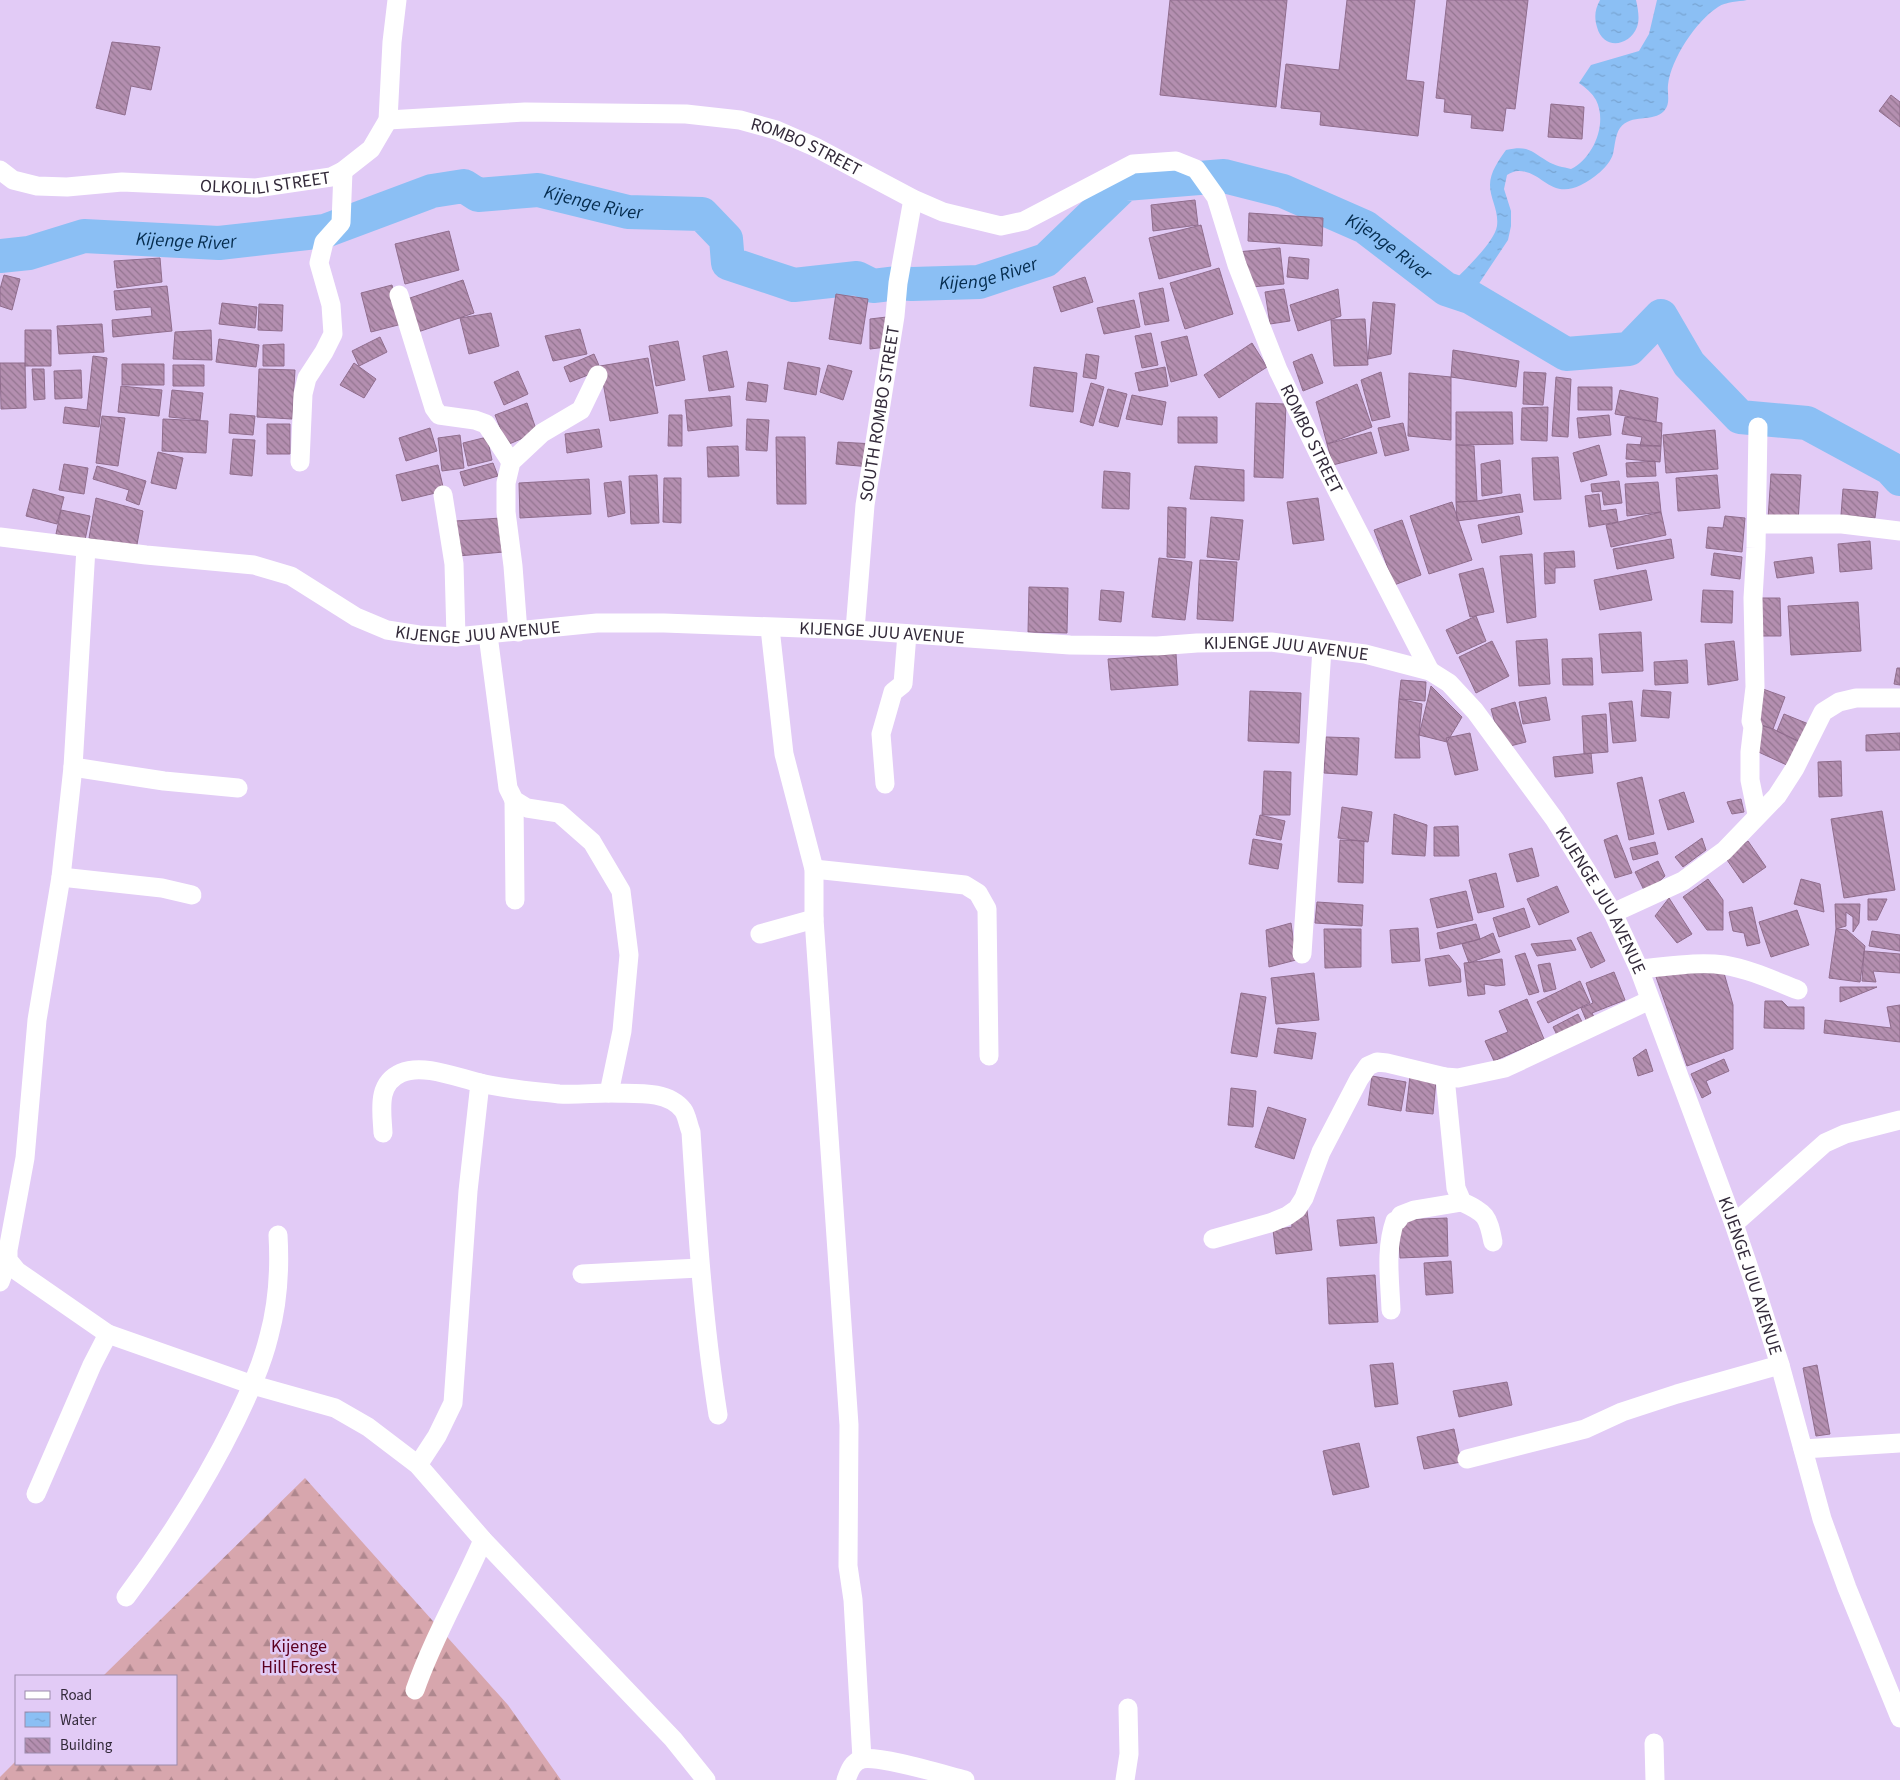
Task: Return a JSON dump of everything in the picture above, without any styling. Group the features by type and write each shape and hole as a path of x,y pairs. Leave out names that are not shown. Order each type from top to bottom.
{"street":[{"name":"OLKOLILI STREET","path":"0,170 13,180 37,186 66,187 122,182 256,188 331,177 343,178 371,149 388,120 392,42 397,0"},
{"name":"ROMBO STREET","path":"388,120 525,112 686,114 740,120 776,130 814,147 913,199 943,212 1001,226 1024,221 1133,164 1176,161 1196,169 1216,197 1237,265 1278,370 1328,473 1430,672"},
{"path":"300,462 303,394 307,378 333,334 331,305 319,263 324,242 341,223 343,178"},
{"name":"SOUTH ROMBO STREET","path":"855,630 865,505 895,316 898,283 913,199"},
{"path":"399,295 434,408 439,415 475,420 486,424 511,462"},
{"path":"518,632 513,566 506,512 506,483 511,462 542,433 581,410 598,376"},
{"path":"1757,814 1750,780 1750,752 1755,687 1752,622 1757,524 1758,427"},
{"path":"443,495 454,564 456,637"},
{"path":"1757,524 1842,524 1900,531"},
{"name":"KIJENGE JUU AVENUE","path":"0,537 86,548 254,565 291,576 356,617 387,630 419,635 456,637 488,635 598,623 705,624 855,630 1070,645 1157,646 1197,643 1271,642 1364,654 1430,672 1449,683 1475,711 1555,820 1613,914 1639,969 1734,1224 1780,1365 1822,1519 1847,1588 1900,1718"},
{"path":"0,1282 8,1260 6,1229 25,1158 36,1020 61,877 74,767 86,548"},
{"path":"770,628 784,754 814,869 814,919 848,1425 848,1566 853,1600 862,1759"},
{"path":"885,784 881,734 893,692 903,684 907,634"},
{"path":"488,635 508,788 514,800 514,900"},
{"path":"1302,954 1322,649"},
{"path":"1613,914 1683,881 1724,851 1776,796 1795,768 1823,712 1839,702 1856,698 1900,698"},
{"path":"74,767 164,781 238,788"},
{"path":"514,800 527,808 559,813 592,842 621,891 629,955 622,1031 609,1093"},
{"path":"814,869 966,885 978,893 987,909 989,1056"},
{"path":"61,877 162,888 192,894"},
{"path":"760,934 814,919"},
{"path":"1639,969 1690,964 1724,965 1759,975 1798,990"},
{"path":"1213,1239 1270,1223 1287,1216 1297,1209 1304,1198 1321,1152 1359,1079 1368,1066 1377,1062 1387,1063 1445,1077 1458,1078 1505,1068 1650,1000"},
{"path":"383,1133 382,1092 389,1082 401,1073 412,1070 428,1071 480,1083 561,1094 609,1093 654,1095 671,1100 684,1110 691,1132 699,1268 718,1415"},
{"path":"1445,1077 1456,1188 1462,1202"},
{"path":"418,1465 437,1436 453,1403 468,1192 480,1083"},
{"path":"1734,1224 1825,1142 1845,1134 1900,1120"},
{"path":"1391,1310 1389,1265 1391,1231 1395,1221 1401,1215 1414,1210 1462,1202 1480,1211 1490,1222 1493,1242"},
{"path":"126,1597 162,1550 216,1460 253,1385 269,1336 278,1289 280,1264 278,1235"},
{"path":"8,1260 17,1270 108,1334 253,1385 335,1408 368,1427 418,1465 483,1540 673,1739 706,1780"},
{"path":"582,1274 699,1268"},
{"path":"36,1494 92,1365 108,1334"},
{"path":"1467,1459 1585,1429 1622,1412 1677,1394 1780,1365"},
{"path":"1803,1449 1900,1443"},
{"path":"415,1690 427,1657 465,1583 483,1540"},
{"path":"1125,1780 1129,1754 1128,1708"},
{"path":"1654,1743 1655,1780"},
{"path":"846,1780 851,1767 862,1759 882,1760 965,1780"}],"green space":[{"name":"Kijenge Hill Forest","path":"305,1478 508,1705 561,1780 0,1780 0,1777 15,1762 15,1765 178,1765 178,1675 104,1675"}],"water":[{"path":"1600,0 1636,0 1638,24 1628,39 1616,43 1610,42 1605,40 1600,34 1595,16"},
{"path":"1657,0 1747,0 1721,5 1701,21 1679,53 1674,64 1668,85 1668,102 1664,111 1654,117 1636,119 1625,123 1617,134 1611,159 1595,176 1581,185 1570,189 1561,189 1526,172 1517,171 1507,175 1504,189 1511,211 1511,226 1508,240 1470,297 1446,289 1483,250 1494,233 1497,220 1490,190 1490,180 1495,166 1506,150 1519,148 1528,150 1553,164 1571,169 1579,164 1592,149 1599,129 1599,109 1593,95 1579,83 1591,65 1639,51 1649,34"}],"building":[{"path":"1170,0 1287,0 1276,107 1160,95"},
{"path":"1347,0 1415,0 1406,80 1424,82 1418,136 1320,125 1321,112 1281,108 1286,64 1339,70"},
{"path":"1447,0 1528,0 1515,109 1506,108 1503,131 1471,128 1472,115 1444,112 1445,99 1436,98"},
{"path":"112,42 160,47 151,90 131,86 125,115 96,108"},
{"path":"1891,95 1900,102 1900,127 1879,111"},
{"path":"1551,104 1584,107 1582,139 1548,137"},
{"path":"1195,200 1198,225 1153,231 1151,205"},
{"path":"1249,213 1323,218 1322,246 1248,241"},
{"path":"1201,225 1211,266 1159,279 1149,238"},
{"path":"449,231 459,270 405,284 395,244"},
{"path":"1280,248 1284,284 1241,288 1237,252"},
{"path":"1289,257 1309,259 1308,279 1287,277"},
{"path":"160,258 162,282 117,288 114,261"},
{"path":"1219,268 1233,314 1185,329 1170,283"},
{"path":"4,275 20,279 12,310 0,306 0,289"},
{"path":"1085,277 1093,302 1061,312 1053,287"},
{"path":"463,280 474,313 418,332 407,299"},
{"path":"392,285 402,324 371,332 361,293"},
{"path":"167,286 172,331 113,337 112,320 152,316 151,307 116,310 114,291"},
{"path":"1163,288 1169,321 1145,325 1139,293"},
{"path":"1284,289 1290,321 1270,324 1265,292"},
{"path":"1338,289 1341,316 1298,331 1290,305"},
{"path":"836,294 868,299 861,344 829,339"},
{"path":"1134,300 1140,327 1104,334 1097,308"},
{"path":"1373,302 1395,304 1391,354 1368,359"},
{"path":"222,303 257,307 255,328 219,324"},
{"path":"259,304 283,305 282,331 258,330"},
{"path":"491,313 499,346 469,354 460,318"},
{"path":"895,316 894,346 870,349 870,319"},
{"path":"1365,319 1368,365 1334,366 1331,320"},
{"path":"102,324 104,352 59,354 57,326"},
{"path":"580,329 587,354 553,361 545,336"},
{"path":"25,330 51,330 51,366 25,366"},
{"path":"211,330 212,360 173,359 175,332"},
{"path":"1151,333 1158,365 1142,368 1135,336"},
{"path":"1187,336 1197,375 1171,382 1161,342"},
{"path":"380,337 387,352 359,366 352,351"},
{"path":"219,339 259,345 256,367 216,362"},
{"path":"678,341 685,380 656,386 649,346"},
{"path":"1252,343 1267,367 1219,398 1204,375"},
{"path":"284,344 284,366 263,366 263,345"},
{"path":"1453,350 1519,361 1516,387 1451,377"},
{"path":"727,351 734,387 709,391 703,356"},
{"path":"594,354 601,370 570,382 564,367"},
{"path":"1086,354 1099,356 1096,379 1083,377"},
{"path":"1312,354 1323,383 1303,391 1293,362"},
{"path":"93,356 107,358 99,427 63,423 65,407 87,410"},
{"path":"648,358 658,413 610,421 600,366"},
{"path":"788,362 820,368 816,395 784,389"},
{"path":"0,363 25,363 26,408 1,409"},
{"path":"354,363 376,379 364,398 340,385"},
{"path":"122,364 164,364 164,385 122,385"},
{"path":"173,365 204,365 204,386 173,386"},
{"path":"828,365 852,371 843,400 820,392"},
{"path":"1034,367 1077,373 1073,412 1030,406"},
{"path":"1165,367 1168,386 1139,391 1135,373"},
{"path":"32,369 44,369 45,399 34,400"},
{"path":"259,369 295,370 292,419 257,417"},
{"path":"81,370 82,398 55,399 54,371"},
{"path":"518,371 528,394 504,405 494,382"},
{"path":"1381,372 1390,417 1372,421 1361,380"},
{"path":"1524,372 1546,373 1543,405 1523,404"},
{"path":"1409,373 1451,377 1451,440 1408,436"},
{"path":"1556,377 1571,379 1568,437 1552,436"},
{"path":"748,382 768,385 766,402 746,400"},
{"path":"1091,383 1104,387 1093,426 1080,422"},
{"path":"1357,384 1372,427 1327,444 1316,402"},
{"path":"121,386 162,390 159,416 118,412"},
{"path":"1578,387 1612,387 1612,410 1578,410"},
{"path":"1108,389 1127,394 1118,427 1099,422"},
{"path":"172,390 203,393 200,420 169,417"},
{"path":"1620,390 1658,398 1656,422 1615,414"},
{"path":"1132,395 1166,402 1162,425 1126,419"},
{"path":"730,396 732,426 688,431 685,400"},
{"path":"527,403 537,432 507,445 495,415"},
{"path":"1256,403 1286,404 1283,478 1254,477"},
{"path":"1548,407 1547,441 1521,440 1522,408"},
{"path":"1456,412 1512,412 1513,444 1456,445"},
{"path":"230,414 255,416 253,435 229,433"},
{"path":"669,415 682,415 682,446 668,446"},
{"path":"1609,415 1611,435 1579,438 1577,418"},
{"path":"102,416 125,418 118,466 96,463"},
{"path":"1178,417 1217,417 1217,443 1178,443"},
{"path":"1625,417 1662,423 1661,446 1640,446 1642,437 1622,434"},
{"path":"163,419 208,421 206,453 162,451"},
{"path":"747,419 769,420 767,451 746,450"},
{"path":"1403,423 1409,450 1385,456 1378,428"},
{"path":"267,424 290,424 290,454 267,454"},
{"path":"430,428 437,451 406,461 399,438"},
{"path":"599,429 602,447 567,453 565,434"},
{"path":"1715,430 1718,469 1666,473 1663,435"},
{"path":"1371,432 1377,453 1333,465 1327,444"},
{"path":"460,435 464,468 442,471 438,438"},
{"path":"487,437 492,460 468,466 463,443"},
{"path":"776,437 805,437 806,504 777,504"},
{"path":"233,439 255,440 252,476 230,474"},
{"path":"838,442 875,444 871,467 836,464"},
{"path":"1627,444 1661,446 1660,462 1626,459"},
{"path":"1456,445 1474,446 1477,501 1456,502"},
{"path":"1599,445 1607,475 1581,482 1573,453"},
{"path":"738,446 739,476 708,477 707,447"},
{"path":"158,452 183,458 176,489 151,483"},
{"path":"1558,457 1561,499 1534,500 1532,458"},
{"path":"1500,460 1502,493 1482,496 1481,464"},
{"path":"1655,461 1656,476 1627,477 1626,463"},
{"path":"493,463 498,476 464,486 460,472"},
{"path":"64,464 88,468 84,494 59,490"},
{"path":"438,465 444,491 402,501 396,475"},
{"path":"97,466 146,481 139,505 126,500 129,490 93,479"},
{"path":"1195,466 1244,470 1244,501 1190,499"},
{"path":"1104,471 1130,473 1129,509 1102,508"},
{"path":"1771,474 1801,475 1798,522 1768,519"},
{"path":"657,475 659,523 631,524 629,476"},
{"path":"1717,475 1720,508 1678,511 1676,478"},
{"path":"664,478 681,478 681,523 663,522"},
{"path":"589,479 591,514 520,518 519,483"},
{"path":"621,481 625,513 608,517 604,483"},
{"path":"1619,481 1622,503 1604,505 1602,491 1592,492 1591,484"},
{"path":"1658,482 1661,512 1627,516 1625,484"},
{"path":"33,489 64,497 57,524 26,516"},
{"path":"1843,489 1878,492 1875,518 1841,515"},
{"path":"1520,494 1523,512 1457,521 1456,502 1477,501"},
{"path":"1599,494 1601,511 1616,509 1618,522 1589,527 1585,496"},
{"path":"96,498 143,511 136,550 89,538"},
{"path":"1318,498 1324,540 1293,544 1287,502"},
{"path":"1452,502 1472,560 1429,574 1410,516"},
{"path":"1168,507 1186,508 1185,558 1167,557"},
{"path":"61,510 90,516 85,540 56,534"},
{"path":"1661,512 1666,535 1611,547 1606,525"},
{"path":"1519,516 1522,534 1482,543 1478,525"},
{"path":"1725,516 1745,518 1742,552 1706,548 1708,527 1723,528"},
{"path":"1211,517 1243,520 1239,560 1207,557"},
{"path":"501,518 504,552 458,556 455,521"},
{"path":"1402,520 1421,575 1394,585 1374,530"},
{"path":"1671,539 1674,558 1617,569 1613,549"},
{"path":"1870,541 1872,569 1840,572 1838,544"},
{"path":"1574,551 1575,567 1555,568 1555,583 1545,584 1544,553"},
{"path":"1714,553 1742,557 1740,579 1711,575"},
{"path":"1532,554 1536,617 1507,623 1500,556"},
{"path":"1812,557 1814,573 1777,578 1774,562"},
{"path":"1159,558 1192,562 1185,620 1152,617"},
{"path":"1200,560 1237,562 1233,621 1197,619"},
{"path":"1483,568 1494,612 1470,617 1459,574"},
{"path":"1646,570 1652,600 1600,610 1594,580"},
{"path":"1029,587 1068,588 1067,633 1028,632"},
{"path":"1101,590 1124,592 1121,622 1099,620"},
{"path":"1703,590 1733,591 1732,623 1701,622"},
{"path":"1753,598 1780,598 1781,636 1754,636"},
{"path":"1858,602 1861,651 1791,655 1788,606"},
{"path":"1476,616 1486,641 1457,654 1446,630"},
{"path":"1641,632 1643,671 1602,673 1599,634"},
{"path":"1547,639 1550,684 1519,686 1516,641"},
{"path":"1492,641 1509,676 1476,693 1459,657"},
{"path":"1734,641 1738,680 1708,685 1705,644"},
{"path":"1176,654 1178,685 1111,690 1108,659"},
{"path":"1592,658 1593,685 1563,685 1562,659"},
{"path":"1687,660 1688,683 1655,685 1654,662"},
{"path":"1897,668 1900,668 1900,685 1894,684"},
{"path":"1401,680 1426,682 1425,701 1399,699"},
{"path":"1431,686 1462,717 1447,742 1419,735"},
{"path":"1763,689 1785,697 1773,729 1751,721"},
{"path":"1643,690 1671,692 1669,718 1641,716"},
{"path":"1250,691 1301,693 1299,743 1248,741"},
{"path":"1546,697 1550,720 1523,724 1519,702"},
{"path":"1399,699 1422,704 1419,735 1420,758 1395,758"},
{"path":"1632,701 1636,741 1613,743 1609,703"},
{"path":"1515,702 1526,742 1502,748 1491,709"},
{"path":"1606,714 1608,752 1584,754 1582,716"},
{"path":"1784,714 1811,725 1803,743 1777,731"},
{"path":"1763,726 1801,743 1791,767 1752,749"},
{"path":"1470,733 1478,770 1455,775 1446,738"},
{"path":"1900,733 1900,750 1866,751 1866,735"},
{"path":"1326,737 1359,738 1357,775 1324,773"},
{"path":"1591,753 1593,773 1555,777 1553,757"},
{"path":"1841,761 1842,796 1819,797 1818,762"},
{"path":"1264,771 1291,772 1290,815 1262,815"},
{"path":"1642,777 1654,834 1629,840 1617,783"},
{"path":"1684,792 1694,822 1668,830 1659,800"},
{"path":"1741,799 1744,812 1732,814 1727,802"},
{"path":"1342,807 1372,812 1368,842 1338,838"},
{"path":"1882,811 1895,890 1844,898 1831,819"},
{"path":"1394,814 1427,825 1425,856 1392,854"},
{"path":"1260,815 1285,821 1281,840 1256,835"},
{"path":"1458,826 1459,856 1434,856 1434,827"},
{"path":"1617,835 1632,873 1615,878 1604,840"},
{"path":"1702,838 1706,850 1683,867 1675,857"},
{"path":"1253,839 1282,844 1278,869 1249,864"},
{"path":"1340,840 1364,841 1363,883 1338,882"},
{"path":"1748,841 1766,867 1743,883 1725,857"},
{"path":"1655,842 1658,854 1633,860 1630,848"},
{"path":"1532,848 1539,876 1517,882 1509,854"},
{"path":"1658,861 1665,876 1646,894 1635,872"},
{"path":"1496,873 1504,907 1478,913 1469,880"},
{"path":"1708,879 1723,900 1723,930 1707,930 1683,897"},
{"path":"1801,879 1820,884 1824,912 1794,904"},
{"path":"1557,886 1569,912 1539,925 1527,899"},
{"path":"1466,891 1473,920 1437,928 1430,899"},
{"path":"1669,898 1692,934 1677,943 1655,916"},
{"path":"1868,899 1887,899 1877,920 1868,920"},
{"path":"1317,902 1363,905 1362,926 1315,923"},
{"path":"1835,904 1860,904 1859,923 1853,932 1853,917 1846,912 1846,926 1836,929"},
{"path":"1752,907 1760,943 1747,946 1744,933 1733,931 1729,912"},
{"path":"1524,908 1530,927 1499,937 1493,918"},
{"path":"1797,910 1809,945 1771,957 1759,922"},
{"path":"1291,923 1296,960 1269,967 1266,930"},
{"path":"1476,924 1480,939 1440,949 1437,933"},
{"path":"1418,928 1420,961 1392,963 1390,930"},
{"path":"1324,929 1361,929 1361,967 1325,968"},
{"path":"1836,929 1847,930 1865,946 1860,982 1829,978"},
{"path":"1872,931 1900,935 1900,951 1869,946"},
{"path":"1591,932 1605,961 1591,968 1577,938"},
{"path":"1493,933 1500,952 1469,963 1462,944"},
{"path":"1571,940 1576,950 1537,956 1531,944"},
{"path":"1864,951 1900,954 1900,973 1873,971 1876,982 1862,981"},
{"path":"1525,953 1539,992 1529,995 1515,956"},
{"path":"1449,955 1460,969 1461,982 1429,986 1425,959"},
{"path":"1502,959 1505,985 1484,984 1485,994 1468,996 1464,963"},
{"path":"1550,963 1556,989 1544,992 1538,965"},
{"path":"1614,972 1625,1000 1592,1013 1595,1019 1587,1022 1581,1008 1593,1003 1586,983"},
{"path":"1314,973 1319,1020 1276,1024 1271,978"},
{"path":"1724,973 1733,1005 1733,1049 1687,1066 1655,974"},
{"path":"1580,981 1590,1003 1548,1023 1537,1002"},
{"path":"1840,987 1877,987 1840,1002"},
{"path":"1241,993 1266,997 1257,1057 1231,1053"},
{"path":"1527,999 1544,1039 1494,1061 1485,1041 1508,1032 1499,1011"},
{"path":"1765,1001 1782,1001 1788,1007 1804,1007 1804,1029 1764,1028"},
{"path":"1900,1005 1900,1042 1824,1033 1825,1020 1891,1028 1887,1007"},
{"path":"1578,1014 1584,1026 1559,1039 1553,1027"},
{"path":"1278,1028 1316,1033 1312,1059 1274,1053"},
{"path":"1646,1049 1653,1071 1638,1076 1633,1058"},
{"path":"1724,1059 1729,1071 1706,1081 1711,1093 1702,1098 1691,1074"},
{"path":"1372,1076 1406,1082 1401,1111 1368,1105"},
{"path":"1410,1076 1436,1080 1433,1114 1406,1111"},
{"path":"1231,1088 1256,1091 1253,1127 1228,1125"},
{"path":"1268,1107 1306,1119 1294,1159 1255,1147"},
{"path":"1306,1203 1312,1250 1276,1254 1273,1230 1292,1227 1290,1205"},
{"path":"1374,1217 1377,1243 1340,1246 1337,1220"},
{"path":"1447,1218 1448,1256 1400,1258 1398,1220"},
{"path":"1451,1261 1453,1293 1426,1295 1424,1263"},
{"path":"1375,1275 1378,1322 1329,1324 1327,1278"},
{"path":"1393,1363 1398,1404 1375,1407 1370,1365"},
{"path":"1817,1365 1830,1434 1816,1436 1803,1368"},
{"path":"1507,1382 1512,1405 1459,1417 1453,1391"},
{"path":"1454,1429 1461,1462 1424,1469 1417,1437"},
{"path":"1359,1443 1369,1487 1333,1495 1323,1451"}],"waterway":[{"name":"Kijenge River","path":"0,256 29,253 84,236 219,243 325,231 432,191 464,186 478,195 538,190 628,212 702,214 726,239 728,263 794,285 857,278 873,286 898,283 979,282 1046,260 1125,184 1224,176 1283,191 1365,227 1446,289 1470,297 1566,354 1629,349 1661,316 1689,364 1740,417 1807,423 1890,468 1900,479"}]}
